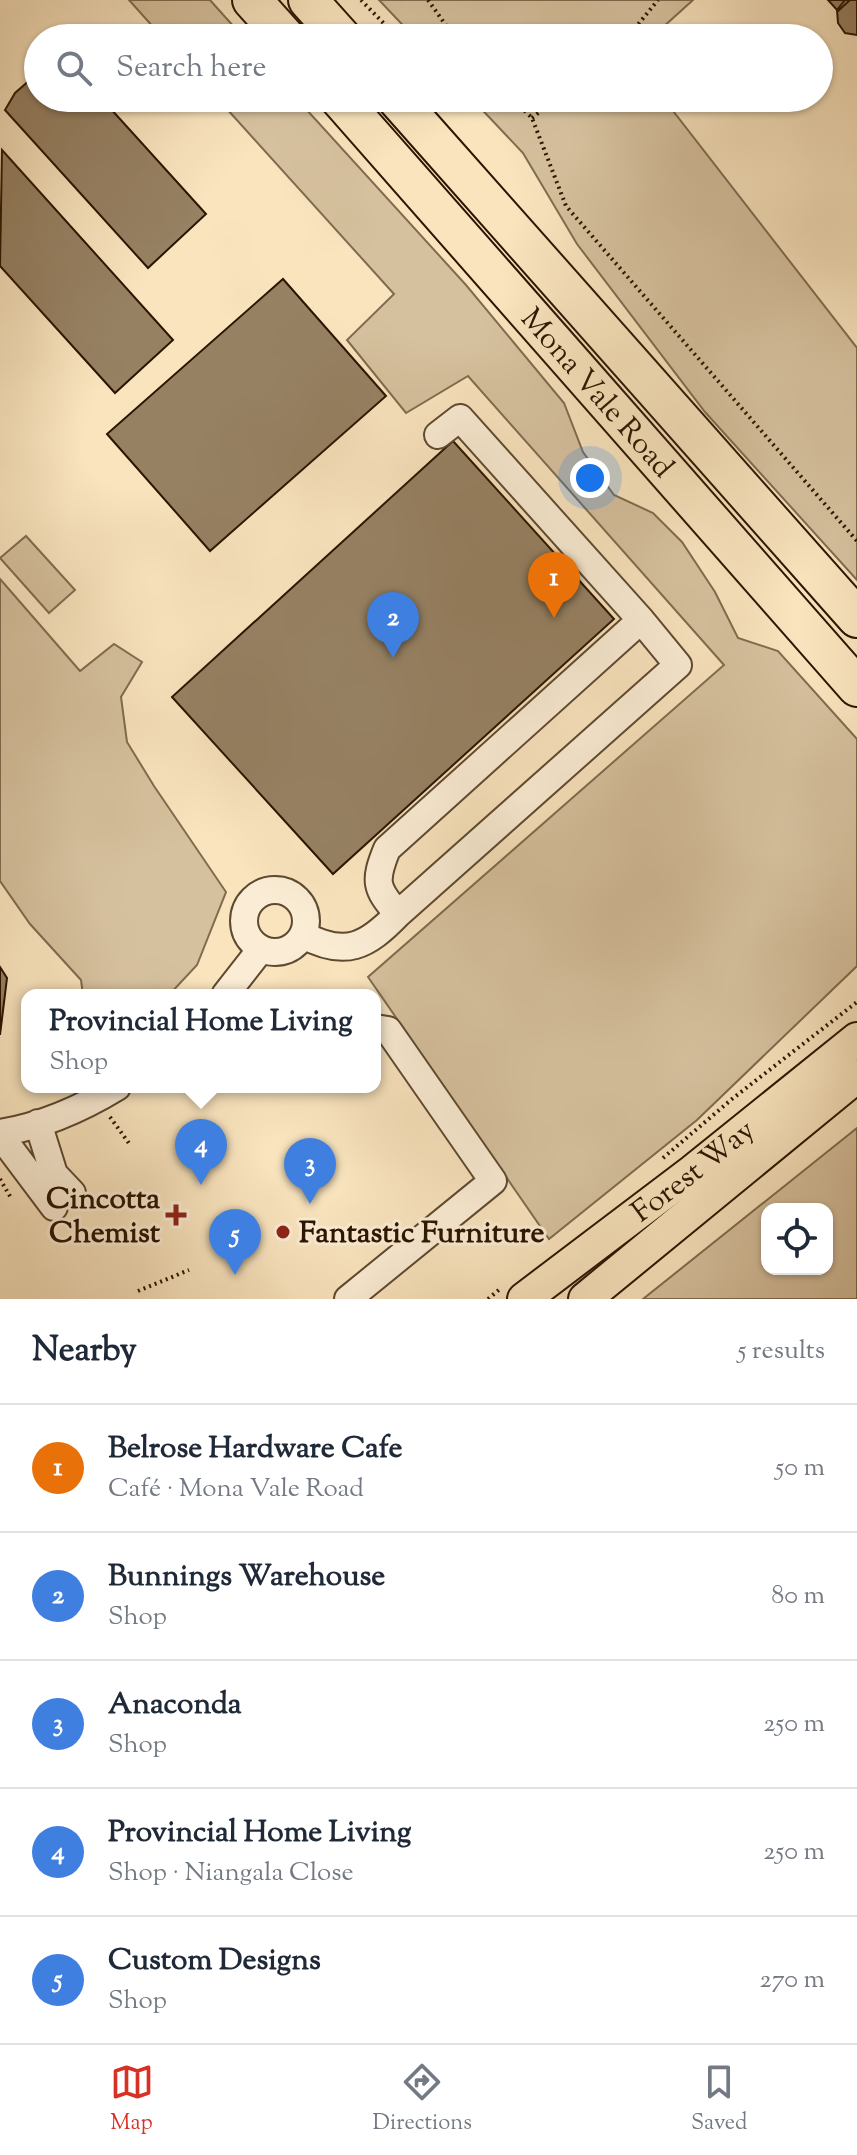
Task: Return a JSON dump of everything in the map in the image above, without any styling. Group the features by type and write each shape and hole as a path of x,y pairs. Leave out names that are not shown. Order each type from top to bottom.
{"highway":[{"path":"252,0 273,24"},
{"path":"308,0 329,24"},
{"name":"Mona Vale Road","path":"351,112 857,687"},
{"name":"Mona Vale Road","path":"408,112 857,618"}],"main road":[{"name":"Forest Way","path":"512,1294 693,1171 857,1039"},
{"name":"Forest Way","path":"585,1299 857,1076"}],"street":[{"path":"303,935 343,948 360,945 380,933 678,665 460,418 438,435"},
{"path":"398,914 383,896 377,874 376,851 387,849 641,620"},
{"path":"266,892 284,892 296,899 305,916 303,935 285,951 261,949 247,935 244,916 253,899 266,892"},
{"path":"230,989 261,949"},
{"path":"348,1299 493,1181 388,1030 381,1029"},
{"path":"38,1123 63,1200 0,1134 88,1104 107,1093"}],"path":[{"path":"361,0 384,24"},
{"path":"428,0 445,24"},
{"path":"638,24 658,0"},
{"path":"526,112 532,118 566,206 857,541"},
{"path":"532,118 540,112"},
{"path":"653,1166 732,1099 857,1002"},
{"path":"110,1117 131,1146"},
{"path":"0,1179 11,1198"},
{"path":"138,1291 189,1270"},
{"path":"488,1299 512,1294"}],"shaded area":[{"path":"129,0 210,0 231,24 150,24"},
{"path":"379,0 693,0 666,24 402,24"},
{"path":"230,112 309,112 466,285 564,403 583,452 614,495 653,513 682,542 715,592 738,638 778,651 857,739 857,966 697,1120 549,1239 381,996 381,989 376,989 368,977 724,665 468,376 406,413 347,340 394,294"},
{"path":"484,112 674,112 857,348 857,580 705,412 577,244 523,153"},
{"path":"26,536 75,590 49,613 0,558"},
{"path":"0,579 80,671 114,644 142,662 121,697 127,742 226,892 197,965 175,989 82,989 81,980 30,924 0,881"},
{"path":"857,1128 857,1299 643,1299 761,1205 761,1275 833,1275 833,1203 763,1203"}],"building":[{"path":"828,0 850,0 838,11"},
{"path":"845,0 857,0 857,35 845,33 838,23 837,10"},
{"path":"24,85 24,112 114,112 206,214 148,268 5,110"},
{"path":"2,150 173,340 115,393 0,266"},
{"path":"283,279 386,396 210,551 107,434"},
{"path":"453,441 614,619 333,874 172,697"},
{"path":"0,967 7,978 0,1035"}],"place":[{"name":"Belrose Hardware Cafe","path":"554,618"},
{"name":"Bunnings Warehouse","path":"393,658"},
{"name":"Provincial Home Living","path":"201,1185"},
{"name":"Anaconda","path":"310,1204"},
{"name":"Cincotta Chemist","path":"176,1215"},
{"name":"Fantastic Furniture","path":"283,1232"},
{"name":"Custom Designs","path":"235,1275"}]}
